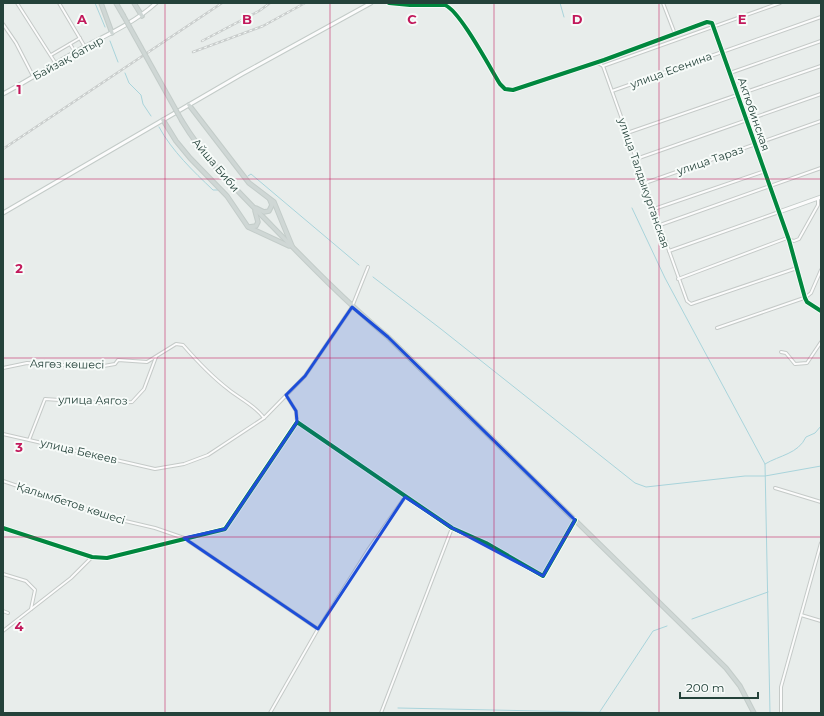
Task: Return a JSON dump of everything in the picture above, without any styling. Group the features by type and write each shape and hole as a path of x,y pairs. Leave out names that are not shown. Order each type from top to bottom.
{"main road":[{"path":"101,3 112,33"},
{"name":"Айша Биби","path":"116,3 182,121 212,164 352,307 388,337 726,668 740,686 754,713"},
{"path":"134,3 142,16"},
{"path":"189,105 249,183 274,202 293,247"},
{"path":"163,120 176,141 190,158 228,196 248,227 293,247"},
{"path":"253,206 267,212 271,208 270,199"},
{"path":"248,227 256,226 258,222 258,215 253,206"}],"street":[{"path":"17,3 56,64"},
{"path":"59,3 85,47"},
{"name":"Байзақ батыр","path":"3,94 142,16 156,3"},
{"path":"3,212 242,74 371,3"},
{"path":"389,3 410,5 445,4 450,6 500,84 508,90 513,90 675,34 663,3"},
{"path":"596,62 604,66 714,28 780,3"},
{"name":"улица Есенина","path":"612,91 821,17"},
{"name":"Актюбинская","path":"675,34 707,22 712,23 765,171 806,297"},
{"path":"3,24 16,43 34,77"},
{"path":"51,55 80,38"},
{"path":"730,73 821,41"},
{"path":"70,44 75,53"},
{"name":"улица Талдыкурганская","path":"604,66 660,224 668,252 687,301 691,304 797,268"},
{"path":"627,134 821,66"},
{"path":"636,158 821,94"},
{"name":"улица Тараз","path":"645,183 821,121"},
{"path":"660,224 821,168"},
{"path":"654,209 765,171"},
{"path":"668,252 820,198"},
{"path":"678,279 788,239 794,241 799,239 818,205 820,198"},
{"path":"264,418 305,376 352,307 368,267"},
{"path":"717,328 806,297 811,293 821,270"},
{"path":"806,297 807,302 821,311"},
{"path":"781,352 786,353 795,364 807,363 821,342"},
{"name":"Аягөз көшесі","path":"3,368 27,363 98,367 115,364 118,360 147,362 176,344 183,345 198,362 229,390 259,411 264,418"},
{"name":"улица Аягоз","path":"29,440 46,399 91,402 132,402 144,389 156,356"},
{"path":"3,528 92,557 107,558 225,529 297,422 296,411 286,395"},
{"name":"улица Бекеев","path":"3,434 155,469 184,464 208,455 264,418"},
{"path":"297,422 452,528 486,543 543,576 575,520"},
{"name":"Қалымбетов көшесі","path":"3,481 108,517 155,528 184,538 318,629"},
{"path":"775,488 821,502"},
{"path":"270,713 318,629 368,550 406,497"},
{"path":"381,713 452,528"},
{"path":"781,713 781,687 821,543"},
{"path":"3,632 71,578 92,557"},
{"path":"3,574 26,581 35,590 31,609"},
{"path":"3,611 8,613"},
{"path":"801,615 821,621"}],"highlighted area":[{"path":"352,307 388,337 575,520 543,576 452,528 405,497 318,629 184,538 225,529 297,422 296,411 286,395 305,376"}],"waterway":[{"path":"95,3 105,27"},
{"path":"560,3 564,17"},
{"path":"110,41 118,62"},
{"path":"125,73 129,83 141,95 143,104 151,116"},
{"path":"159,127 170,144 191,168 213,190 218,190"},
{"path":"248,176 251,174 359,265"},
{"path":"632,208 665,278 765,464 770,713"},
{"path":"373,277 635,483 646,487 745,476 765,476 821,466"},
{"path":"765,464 793,451 803,443 806,437 815,433 821,426"},
{"path":"692,619 768,592"},
{"path":"599,713 653,631 667,626"},
{"path":"398,708 634,713"}],"railway":[{"path":"3,149 222,3"},
{"path":"202,41 259,11 270,3"},
{"path":"193,52 263,26 305,3"}],"cycle path":[{"path":"389,3 410,5 445,5 451,9 466,28 500,84 505,89 513,90 604,60 707,22 712,23 789,240 805,298 807,302 821,311"},
{"path":"3,528 92,557 107,558 225,529 297,422 452,528 486,543 543,576 575,520"}]}
